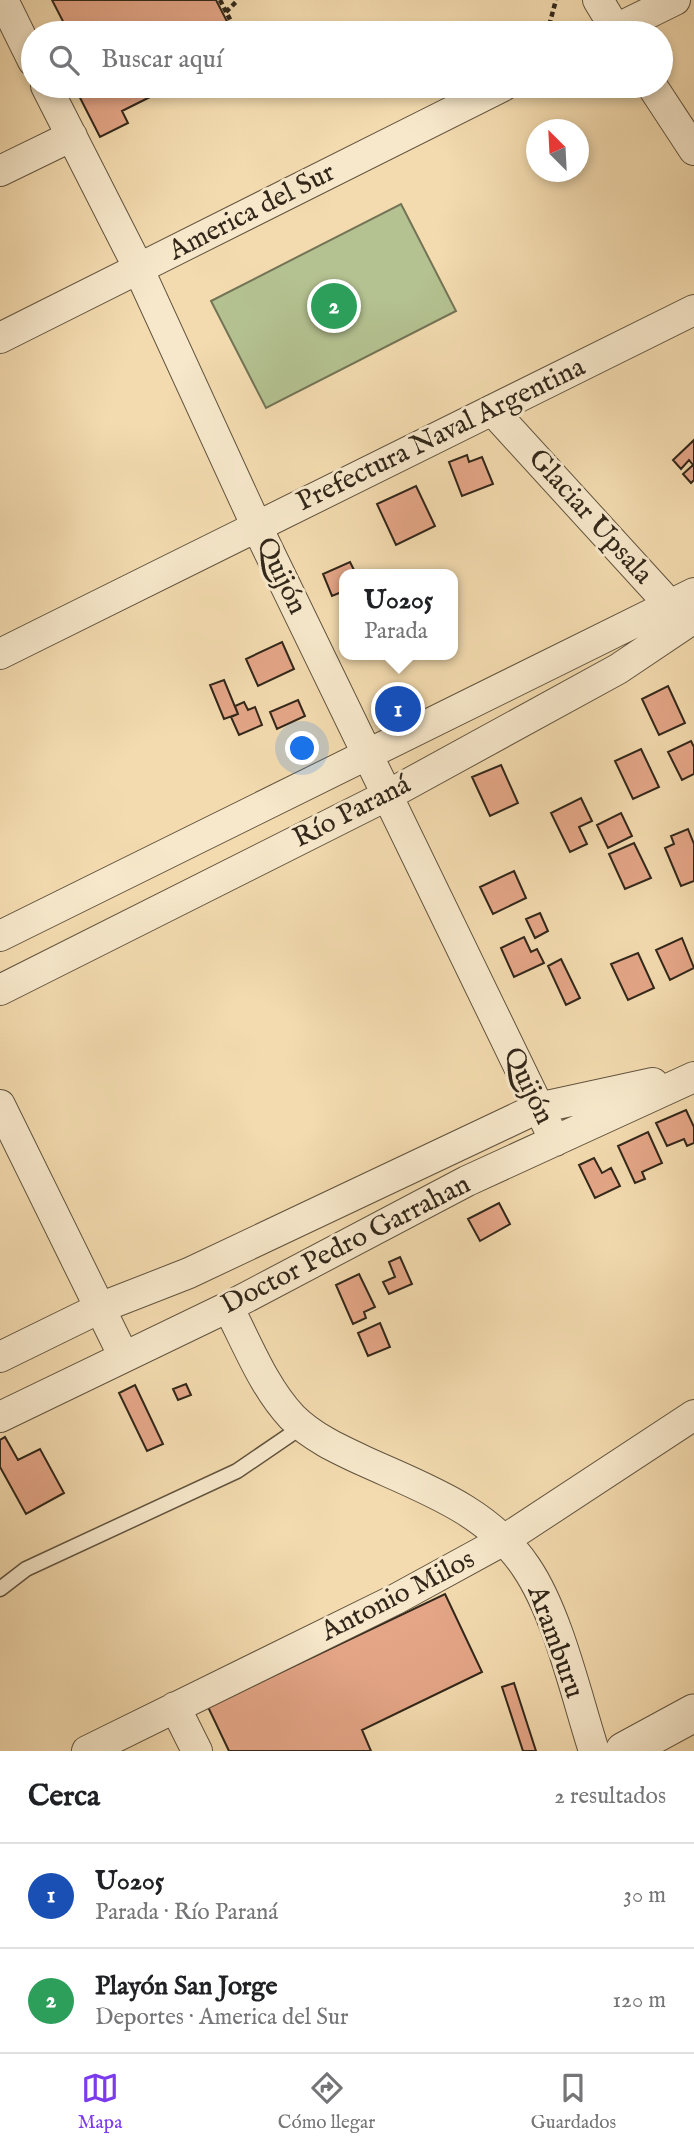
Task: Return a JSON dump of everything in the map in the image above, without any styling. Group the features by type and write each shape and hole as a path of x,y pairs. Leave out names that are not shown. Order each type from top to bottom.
{"street":[{"path":"598,0 608,21"},
{"path":"635,21 675,0"},
{"path":"3,5 21,39"},
{"name":"Quijón","path":"52,98 139,269 257,527 555,1141"},
{"name":"America del Sur","path":"0,338 479,98"},
{"path":"660,98 694,150"},
{"path":"0,171 72,136"},
{"name":"Prefectura Naval Argentina","path":"0,654 694,310"},
{"name":"Glaciar Upsala","path":"492,410 686,610"},
{"name":"Río Paraná","path":"0,936 367,753 686,610"},
{"name":"Río Paraná","path":"0,990 388,795 618,669 686,610"},
{"name":"Doctor Pedro Garrahan","path":"0,1357 102,1307 189,1273 538,1108 694,1076"},
{"name":"Doctor Pedro Garrahan","path":"0,1416 228,1307 467,1181 694,1076"},
{"path":"0,1104 102,1307 124,1357"},
{"name":"Aramburu","path":"228,1307 270,1388 303,1426 327,1444 459,1504 504,1541 526,1567 546,1605 594,1751"},
{"name":"Antonio Milos","path":"87,1751 396,1599 504,1541 694,1415"},
{"path":"175,1707 197,1751"},
{"path":"624,1751 694,1713"}],"lane":[{"path":"0,1589 26,1569 237,1471 303,1426"}],"path":[{"path":"220,0 231,21"},
{"path":"226,12 237,0"},
{"path":"550,21 555,0"}],"green space":[{"path":"401,204 456,311 266,408 211,301"}],"building":[{"path":"52,0 216,0 227,21 63,21"},
{"path":"80,98 148,98 122,111 128,123 100,137"},
{"path":"694,440 694,480 691,483 683,474 693,465 689,460 681,469 673,460"},
{"path":"467,455 469,462 482,457 493,484 462,496 449,462"},
{"path":"416,486 435,526 396,545 377,504"},
{"path":"350,562 354,569 339,569 339,593 332,596 323,574"},
{"path":"282,642 294,669 258,686 246,659"},
{"path":"224,680 238,714 224,719 210,685"},
{"path":"668,686 685,723 659,735 642,699"},
{"path":"298,700 305,716 277,729 270,712"},
{"path":"244,702 248,710 255,707 262,725 239,735 231,717 238,714 235,706"},
{"path":"691,741 694,747 694,774 682,780 668,752"},
{"path":"641,749 659,787 633,799 615,761"},
{"path":"501,765 518,803 490,816 472,777"},
{"path":"581,798 592,821 579,827 587,844 570,852 551,813"},
{"path":"621,813 632,836 608,848 597,825"},
{"path":"688,829 694,844 694,881 681,886 665,848 674,844 671,836"},
{"path":"634,843 651,878 625,889 609,854"},
{"path":"514,871 526,898 493,914 480,887"},
{"path":"540,913 548,931 535,938 526,919"},
{"path":"524,937 531,952 537,949 544,963 514,977 501,948"},
{"path":"682,938 694,968 670,980 656,950"},
{"path":"638,953 654,988 628,1000 611,964"},
{"path":"561,959 580,998 566,1005 548,966"},
{"path":"686,1110 694,1127 694,1143 687,1146 684,1139 667,1146 656,1123"},
{"path":"648,1132 662,1163 642,1172 645,1179 635,1183 618,1146"},
{"path":"594,1158 602,1173 611,1168 620,1186 595,1198 579,1165"},
{"path":"499,1203 510,1224 480,1241 468,1219"},
{"path":"400,1257 412,1284 389,1294 383,1282 395,1277 389,1262"},
{"path":"359,1274 375,1307 364,1312 366,1318 353,1324 336,1285"},
{"path":"380,1323 390,1347 368,1356 358,1333"},
{"path":"186,1384 191,1395 178,1400 173,1389"},
{"path":"135,1385 163,1444 147,1451 119,1393"},
{"path":"5,1437 18,1460 40,1449 64,1493 26,1514 0,1467 0,1440"},
{"path":"445,1594 482,1672 362,1730 371,1751 229,1751 208,1707"},
{"path":"514,1683 536,1751 523,1751 502,1687"}],"place":[{"name":"Playón San Jorge","path":"334,306"},
{"name":"U0205","path":"398,709"}]}
